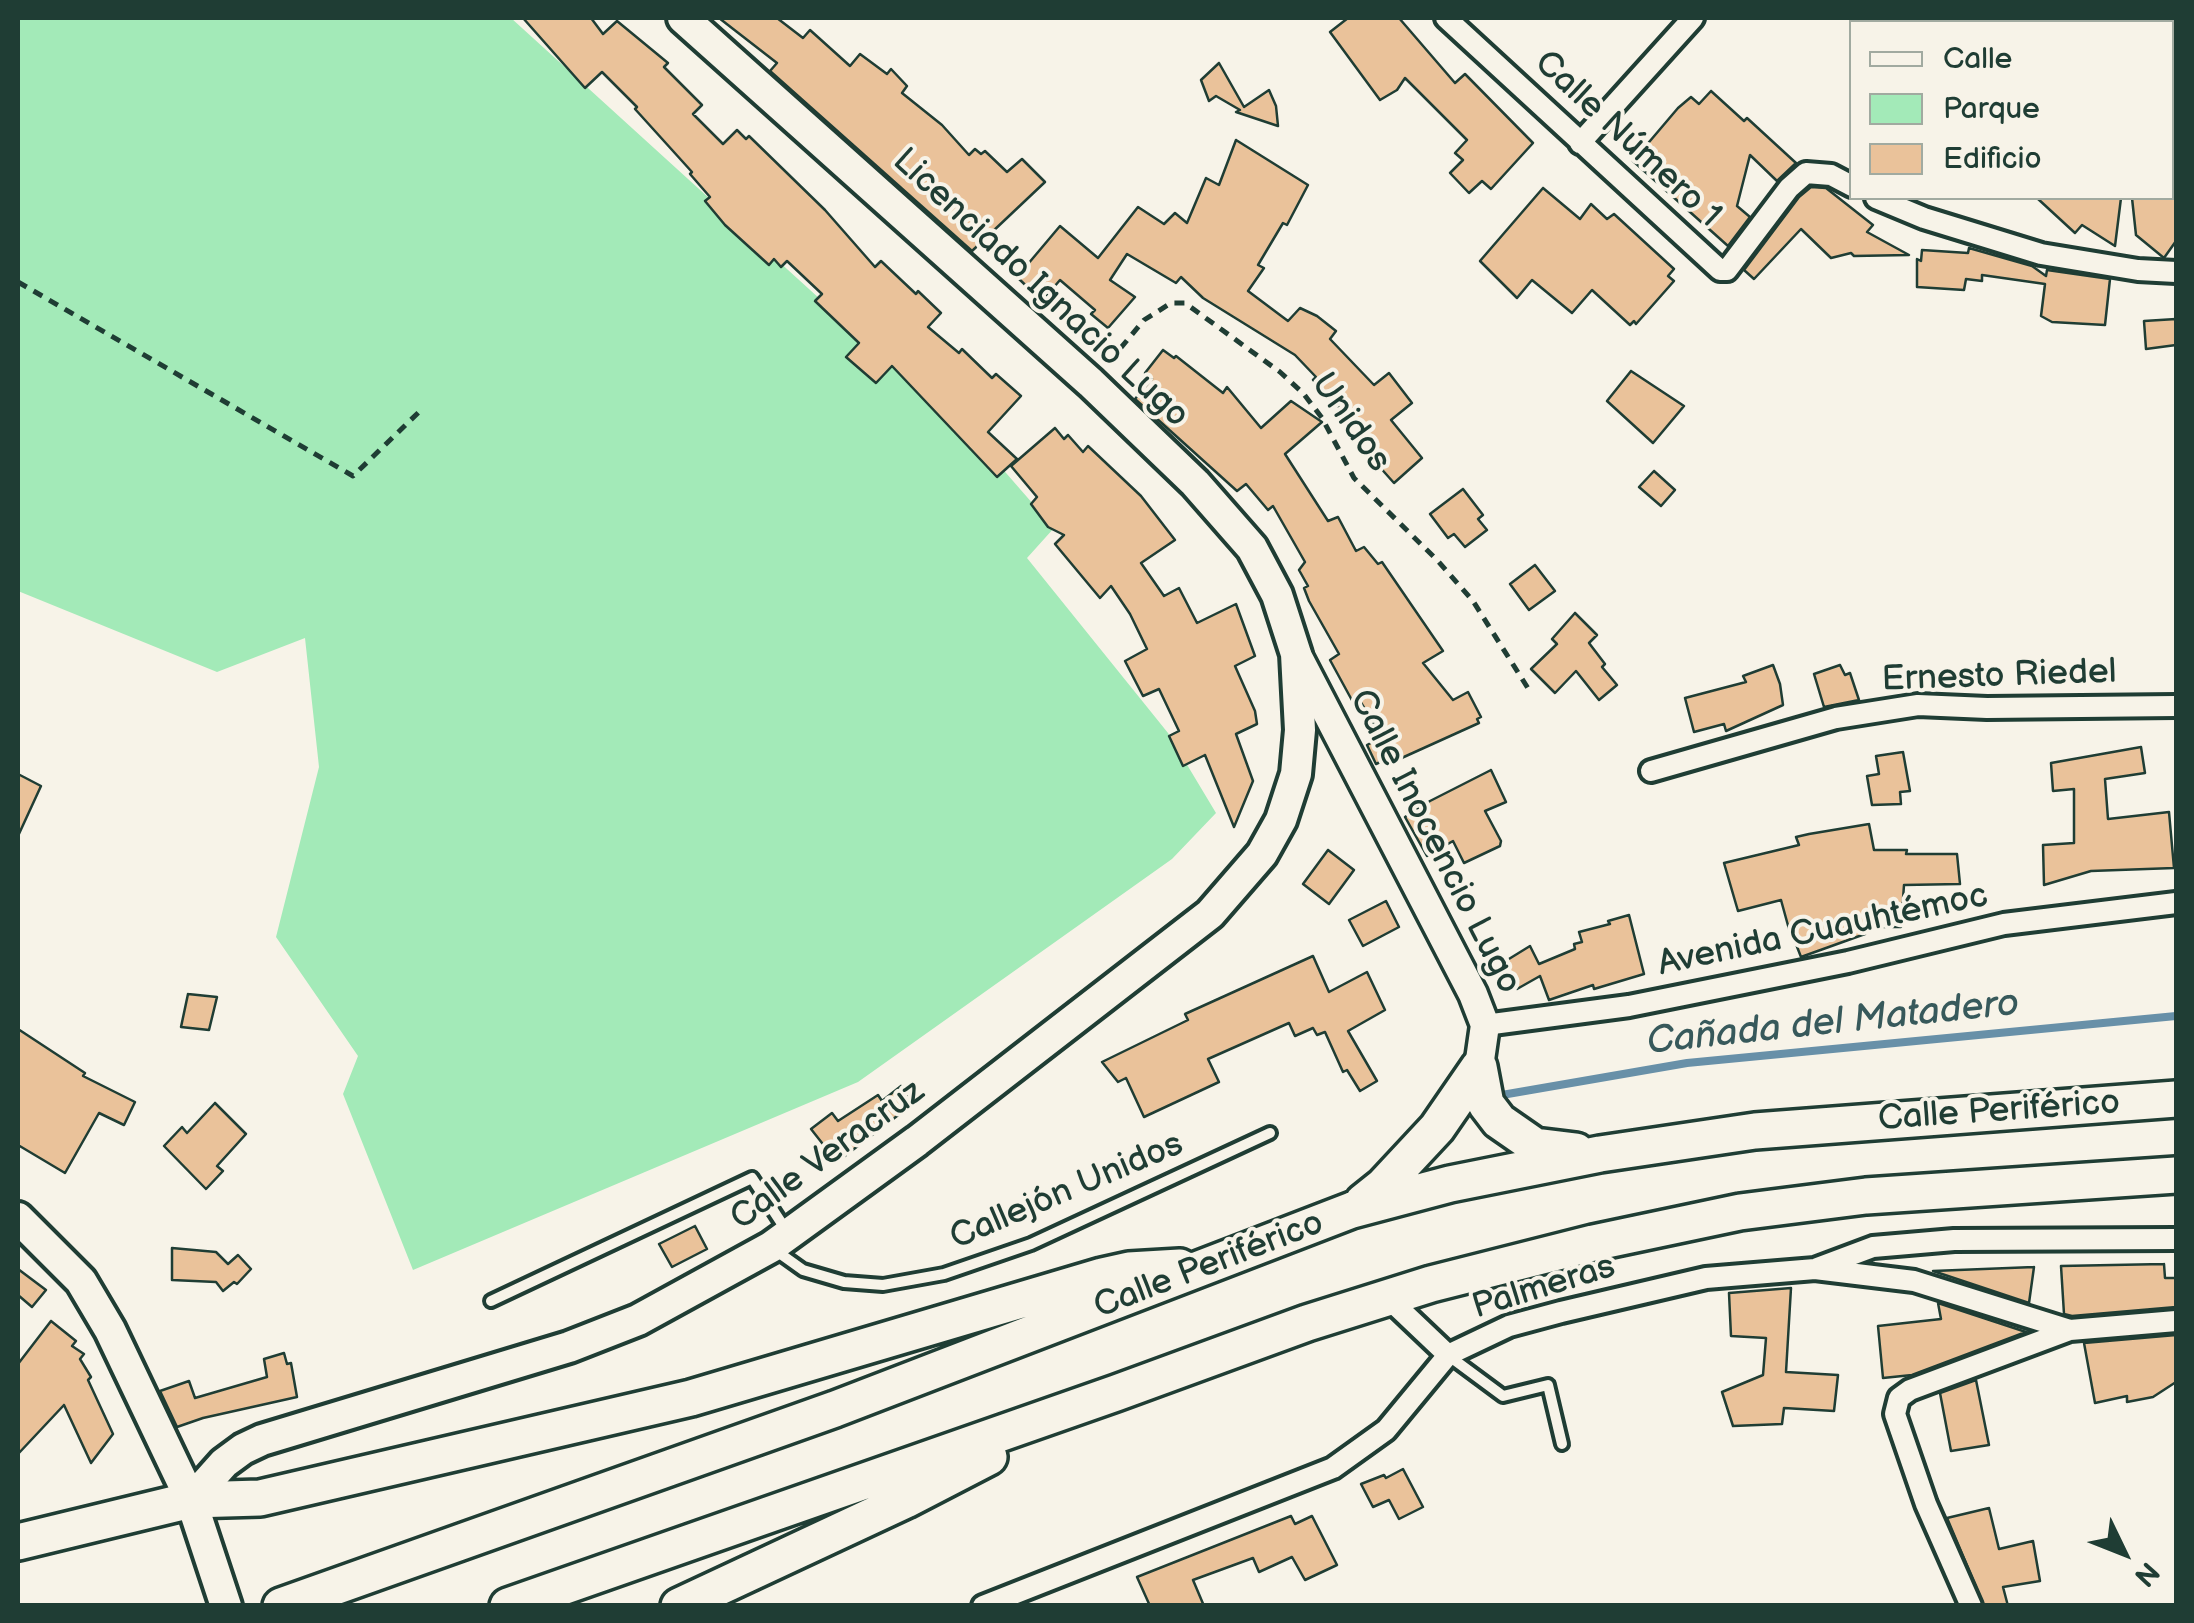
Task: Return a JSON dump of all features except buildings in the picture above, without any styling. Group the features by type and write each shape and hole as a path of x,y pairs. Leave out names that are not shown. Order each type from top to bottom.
{"highway":[{"path":"1479,1067 1486,1104 1517,1136 1534,1146 1600,1154"},
{"path":"1352,1210 1412,1157 1479,1067"},
{"name":"Calle Periférico","path":"281,1606 836,1409 1352,1210 1450,1184 1600,1154 1754,1132 2176,1099"},
{"path":"508,1606 1307,1323 1431,1284 1593,1243 1740,1212 1866,1196 2176,1174"},
{"path":"18,1542 191,1500 260,1498 691,1398 1102,1276 1153,1268 1211,1266"},
{"path":"679,1606 906,1500 1116,1393"}],"main road":[{"name":"Licenciado Ignacio Lugo","path":"684,18 1091,383 1195,483 1252,548 1277,595 1296,654"},
{"name":"Calle Veracruz","path":"191,1500 224,1463 262,1440 569,1347 638,1320 779,1240 916,1141 1210,914 1262,854 1280,820 1296,774 1300,730 1296,654"},
{"path":"18,1218 81,1281 144,1396 191,1500 226,1606"}],"street":[{"name":"Calle Número 1","path":"1446,18 1720,270 1727,270 1789,188 1806,172 1831,175 1849,184"},
{"path":"1580,143 1693,18"},
{"path":"1881,200 1924,218 2041,254 2138,270 2176,272"},
{"name":"Calle Inocencio Lugo","path":"1296,654 1473,994 1484,1026 1479,1067"},
{"name":"Ernesto Riedel","path":"1652,770 1836,718 1918,705 2176,706"},
{"name":"Avenida Cuauhtémoc","path":"1484,1026 1629,1006 1848,962 2004,924 2176,903"},
{"path":"1815,1269 1873,1247 1954,1240 2176,1239"},
{"name":"Palmeras","path":"983,1606 1333,1468 1386,1430 1448,1355 1508,1326 1561,1312 1706,1278 1815,1269 1914,1282 2070,1330"},
{"path":"1388,1298 1448,1355"},
{"name":"Palmeras","path":"1971,1606 1920,1486 1896,1414 1899,1398 1910,1390 2070,1330 2176,1321"}],"lane":[{"name":"Callejón Unidos","path":"779,1240 803,1270 844,1282 884,1285 944,1274 1031,1244 1270,1133"},
{"path":"491,1301 752,1178 779,1240"},
{"path":"1448,1355 1503,1396 1548,1385 1562,1444"}],"path":[{"path":"18,282 353,476 421,410"},
{"name":"Unidos","path":"1091,383 1144,320 1172,303 1185,304 1246,344 1303,392 1322,418 1354,478 1438,561 1472,601 1531,694"}],"green space":[{"path":"18,18 511,18 986,450 1054,528 1027,558 1168,733 1216,813 1172,859 858,1082 413,1270 343,1094 358,1056 276,937 319,767 305,638 217,672 18,591"}],"waterway":[{"name":"Cañada del Matadero","path":"1496,1096 1687,1063 2176,1016"}]}
